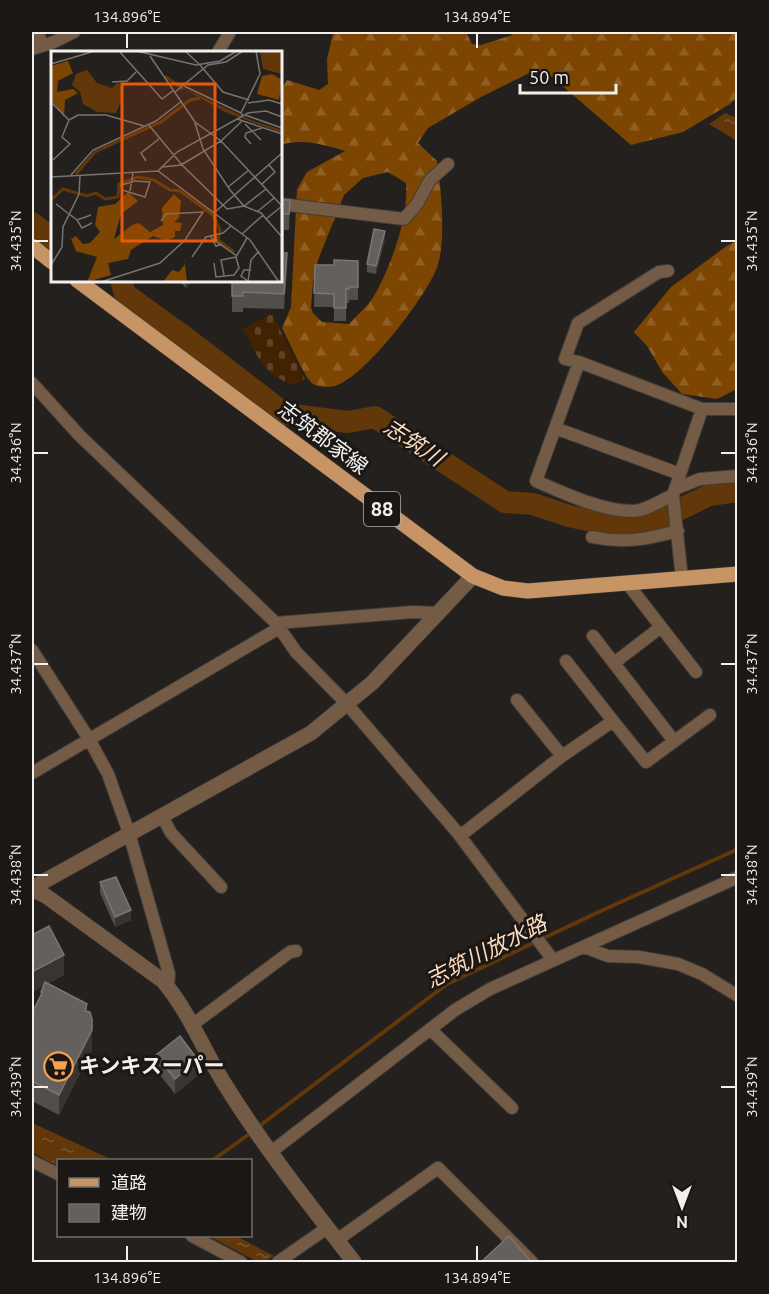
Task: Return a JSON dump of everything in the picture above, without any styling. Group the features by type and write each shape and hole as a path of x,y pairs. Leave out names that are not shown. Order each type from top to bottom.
{"main road":[{"path":"32,246 51,259"},
{"name":"志筑郡家線","path":"81,282 473,576 503,588 540,590 738,574"}],"street":[{"path":"38,32 37,47 74,32"},
{"path":"219,51 230,32"},
{"path":"282,204 404,219 417,204 430,180 448,164"},
{"path":"668,270 659,272 578,323 565,359 579,362 702,409 738,408"},
{"path":"579,362 536,481 596,505 634,511 645,509 674,495 700,479 738,476"},
{"path":"32,383 79,435 278,625 296,652 347,705 460,836 553,960"},
{"path":"682,579 674,495 702,409"},
{"path":"555,428 680,474"},
{"path":"592,537 613,542 645,540 677,526"},
{"path":"32,889 311,733 372,683 473,576"},
{"path":"627,583 696,672"},
{"path":"32,773 278,625 412,612 438,613"},
{"path":"614,663 661,627"},
{"path":"592,636 674,741"},
{"path":"32,650 89,739 108,774 129,833 169,974 168,986"},
{"path":"566,661 646,762 710,716"},
{"path":"517,700 562,756"},
{"path":"460,836 562,756 613,721"},
{"path":"162,816 171,833 221,887"},
{"path":"269,1149 454,1010 490,989 738,877"},
{"path":"32,889 46,896 168,986 177,998 223,1082 269,1149 354,1263"},
{"path":"584,947 608,956 639,957 678,964 702,974 738,996"},
{"path":"192,1025 290,952 296,951"},
{"path":"430,1029 512,1108"},
{"path":"32,1161 57,1174"},
{"path":"337,1240 438,1168 532,1263"},
{"path":"283,1259 327,1228"},
{"path":"194,1237 241,1263"}],"green space":[{"path":"335,32 466,32 472,44 481,45 512,35 511,32 737,32 737,97 730,104 683,132 631,145 551,76 535,70 481,97 428,128 418,143 437,161 442,231 436,270 407,317 377,353 347,380 329,387 313,384 310,381 282,328 291,307 297,189 307,172 345,151 305,142 282,145 282,88 287,80 319,90 328,84 327,59","holes":["388,172 406,183 398,241 374,296 349,324 322,322 311,308 313,281 318,260 344,195 363,178"]},
{"path":"737,241 737,389 717,399 682,394 663,373 647,346 634,332 671,287 728,245"},
{"path":"272,314 305,379 293,385 275,376 262,363 243,329"}],"water":[{"path":"725,113 734,117 737,115 737,141 709,124"},
{"path":"32,1123 109,1159 57,1159 57,1165 32,1152"},
{"path":"211,1237 238,1237 274,1256 264,1262 258,1262"}],"building":[{"path":"282,200 290,200 289,214 283,214 283,253 287,253 284,294 243,292 243,296 232,296 232,282 282,282"},
{"path":"374,229 385,231 376,266 367,264"},
{"path":"334,260 358,261 358,287 346,289 346,308 334,308 334,294 314,293 315,265 334,265"},
{"path":"116,877 131,910 115,917 100,882"},
{"path":"49,926 64,955 32,972 32,935"},
{"name":"キンキスーパー","path":"45,982 87,1004 85,1011 90,1012 92,1019 92,1030 59,1095 32,1081 32,1013"},
{"path":"180,1036 198,1060 175,1079 156,1055"},
{"path":"509,1236 532,1263 480,1263"}],"waterway":[{"name":"志筑川","path":"32,223 51,237"},
{"name":"志筑川","path":"122,282 125,294 285,414 348,422 375,417 505,502 533,504 569,516 634,529 650,524 709,495 738,491"},
{"name":"志筑川放水路","path":"258,1127 447,984 738,849"},
{"name":"志筑川放水路","path":"214,1159 252,1132"}],"place":[{"name":"キンキスーパー","path":"58,1066"}]}
